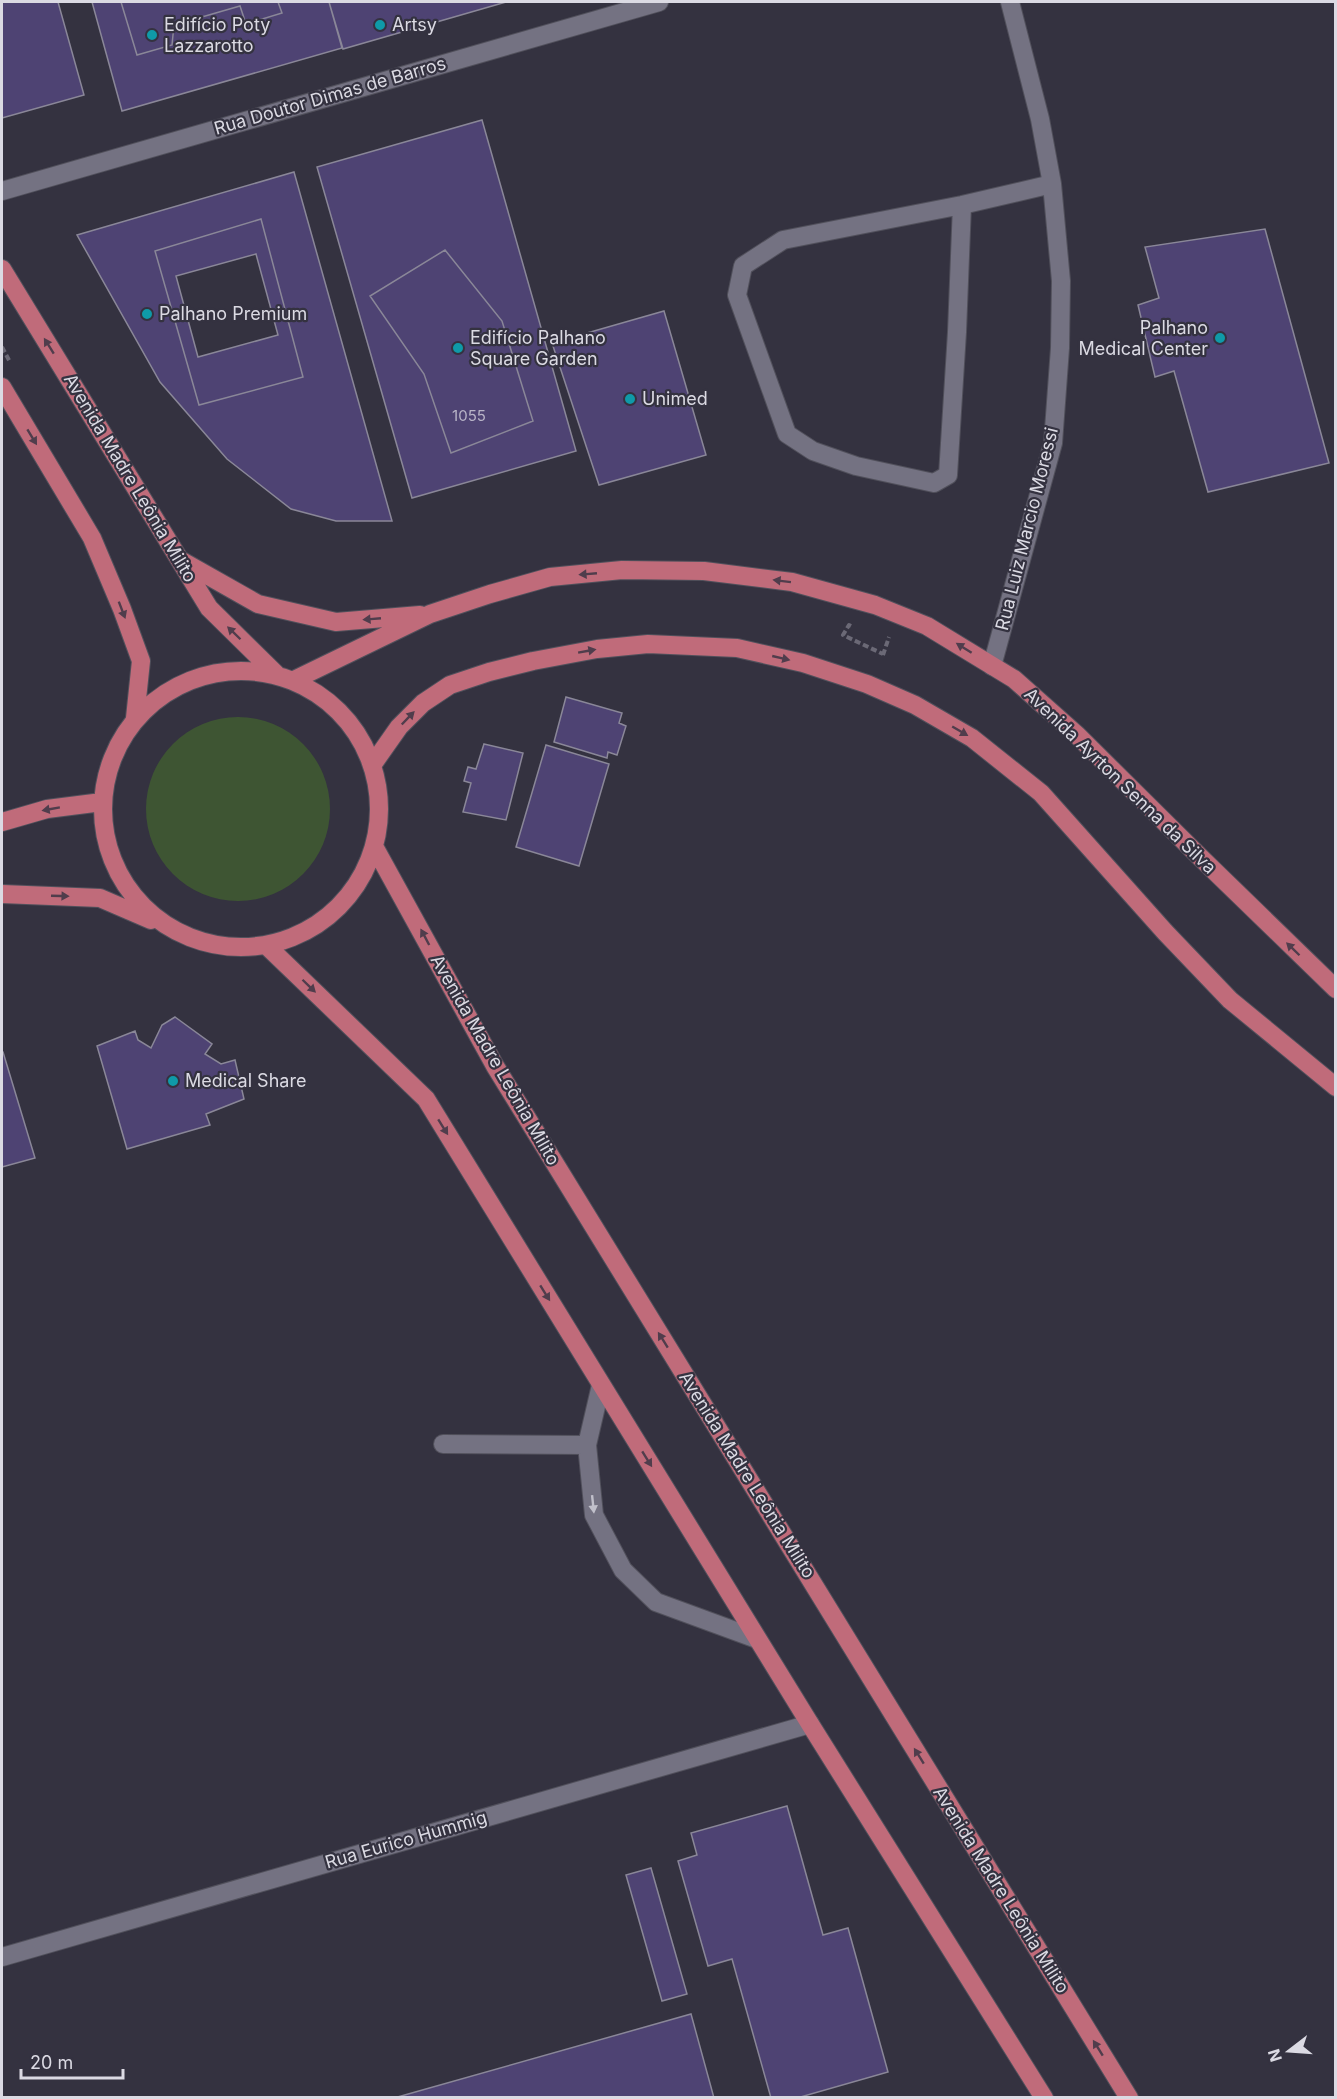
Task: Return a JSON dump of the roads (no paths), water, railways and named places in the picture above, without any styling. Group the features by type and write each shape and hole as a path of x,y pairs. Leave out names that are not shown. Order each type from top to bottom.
{"main road":[{"name":"Avenida Madre Leônia Milito","path":"2,269 209,608 276,674"},
{"path":"2,387 92,538 122,609 141,660 135,718"},
{"path":"181,561 258,604 336,621 430,614"},
{"name":"Avenida Ayrton Senna da Silva","path":"294,680 430,614 550,577 622,570 704,571 792,582 875,605 927,626 1014,679 1077,735 1334,987"},
{"path":"373,764 399,727 423,703 450,685 533,661 597,649 648,644 737,648 803,663 867,684 915,705 972,738 1041,793 1165,932 1230,1000 1335,1087"},
{"path":"2,894 100,898 199,942 232,948 267,946 302,934 333,914 357,886 375,848 380,806 373,764 355,729 328,700 294,680 276,674 237,669 199,675 164,692 135,718 111,758 102,802 106,839 118,873 139,903 168,927"},
{"path":"2,822 47,809 102,802"},
{"name":"Avenida Madre Leônia Milito","path":"375,848 495,1066 1129,2097"},
{"path":"267,946 426,1099 757,1639 1044,2097"}],"street":[{"name":"Rua Doutor Dimas de Barros","path":"2,191 659,2"},
{"name":"Rua Luiz Marcio Moressi","path":"992,666 1053,443 1060,348 1061,281 1052,184 1040,119 1010,2"},
{"path":"962,205 948,475 934,483 856,466 813,451 787,434 737,295 743,266 783,240 962,205 1052,184"},
{"path":"601,1385 587,1445 594,1515 623,1570 656,1602 757,1639"},
{"path":"443,1444 587,1445"},
{"name":"Rua Eurico Hummig","path":"2,1957 810,1724"}],"place":[{"name":"Artsy","path":"380,25"},
{"name":"Edifício Poty Lazzarotto","path":"152,35"},
{"name":"Palhano Premium","path":"147,314"},
{"name":"Palhano Medical Center","path":"1220,338"},
{"name":"Edifício Palhano Square Garden","path":"458,348"},
{"name":"Unimed","path":"630,399"},
{"name":"Medical Share","path":"173,1081"}]}
